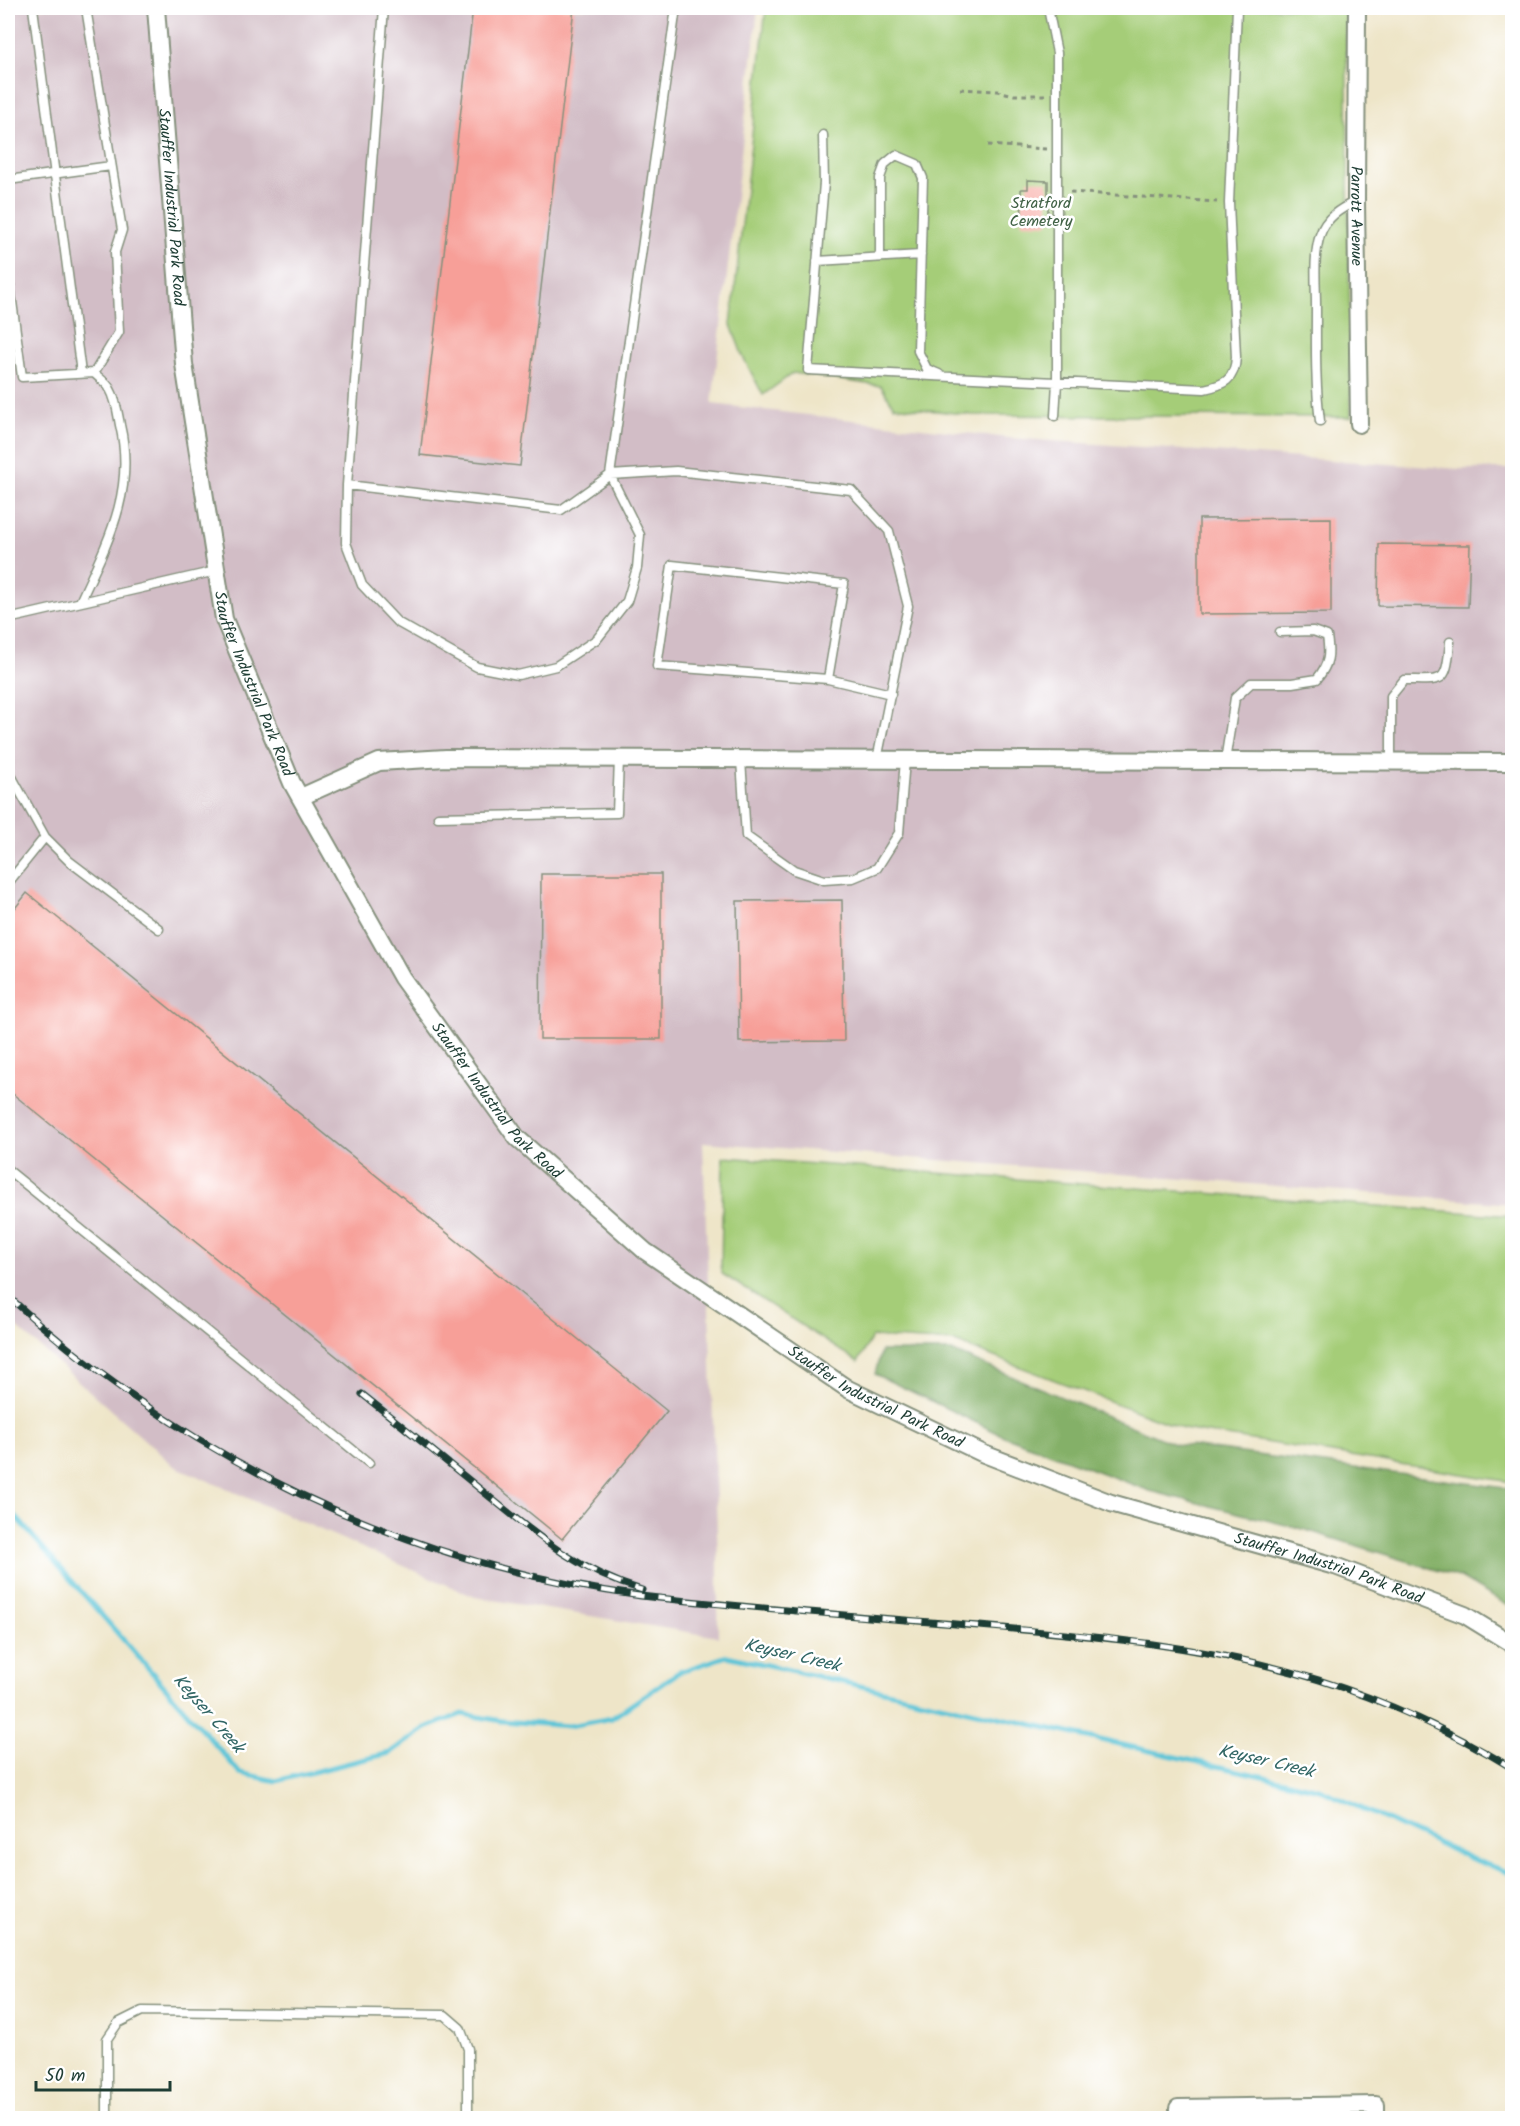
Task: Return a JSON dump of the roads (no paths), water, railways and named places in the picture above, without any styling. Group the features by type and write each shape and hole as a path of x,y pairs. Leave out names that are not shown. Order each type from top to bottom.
{"street":[{"name":"Stauffer Industrial Park Road","path":"156,8 184,364 224,619 292,783 402,978 517,1138 645,1251 848,1389 984,1454 1111,1503 1335,1566 1465,1615 1512,1644"},
{"name":"Parrott Avenue","path":"1357,8 1356,201 1359,424"},
{"path":"301,797 379,762 446,759 1512,762"},
{"path":"1178,2118 1178,2108 1364,2106 1376,2106 1376,2118"}],"lane":[{"path":"33,8 81,373"},
{"path":"86,8 122,230 114,252 119,332 94,373"},
{"path":"384,8 347,485 346,543 362,585 397,622 477,667 518,675 556,666 597,639 627,601 637,568 640,535 610,475 676,8"},
{"path":"1048,8 1057,53 1057,382 1055,416"},
{"path":"823,135 824,183 808,370 1204,389 1223,386 1235,370 1236,357 1229,202 1237,8"},
{"path":"880,257 880,178 885,164 896,155 917,164 923,178 918,351 927,369 942,376"},
{"path":"8,180 111,166"},
{"path":"1320,421 1316,256 1320,234 1329,220 1338,210 1356,201"},
{"path":"817,261 921,255"},
{"path":"8,271 21,377 94,373 110,389 125,443 122,499 109,538 80,603"},
{"path":"347,485 561,510 610,475 676,471 851,490 889,531 908,606 878,760"},
{"path":"828,679 844,584 672,566 657,666 828,679 891,694"},
{"path":"8,619 216,571"},
{"path":"1225,761 1235,698 1251,683 1292,683 1317,679 1327,666 1329,649 1327,636 1313,631 1280,632"},
{"path":"1391,762 1391,696 1404,680 1443,678 1447,671 1450,642"},
{"path":"438,817 617,813 620,759"},
{"path":"741,759 746,836 794,870 824,880 853,878 877,868 899,833 905,760"},
{"path":"8,770 45,837 69,861 159,929"},
{"path":"8,883 45,837"},
{"path":"8,1170 369,1462"},
{"path":"107,2118 107,2039 118,2023 142,2012 445,2015 460,2028 468,2049 468,2118"}],"waterway":[{"name":"Keyser Creek","path":"8,1508 240,1773 276,1781 390,1753 426,1728 462,1714 502,1721 569,1726 612,1718 679,1672 727,1656 1319,1789 1472,1859 1512,1874"}],"railway":[{"path":"8,1296 76,1354 148,1407 223,1454 302,1495 383,1530 467,1558 553,1581 641,1596 1085,1636 1133,1641 1227,1657 1319,1680 1369,1698 1443,1730 1512,1768"},
{"path":"362,1394 519,1521 556,1548 596,1572 642,1590"}],"park label":[{"name":"Stratford Cemetery","path":"1041,212"}]}
